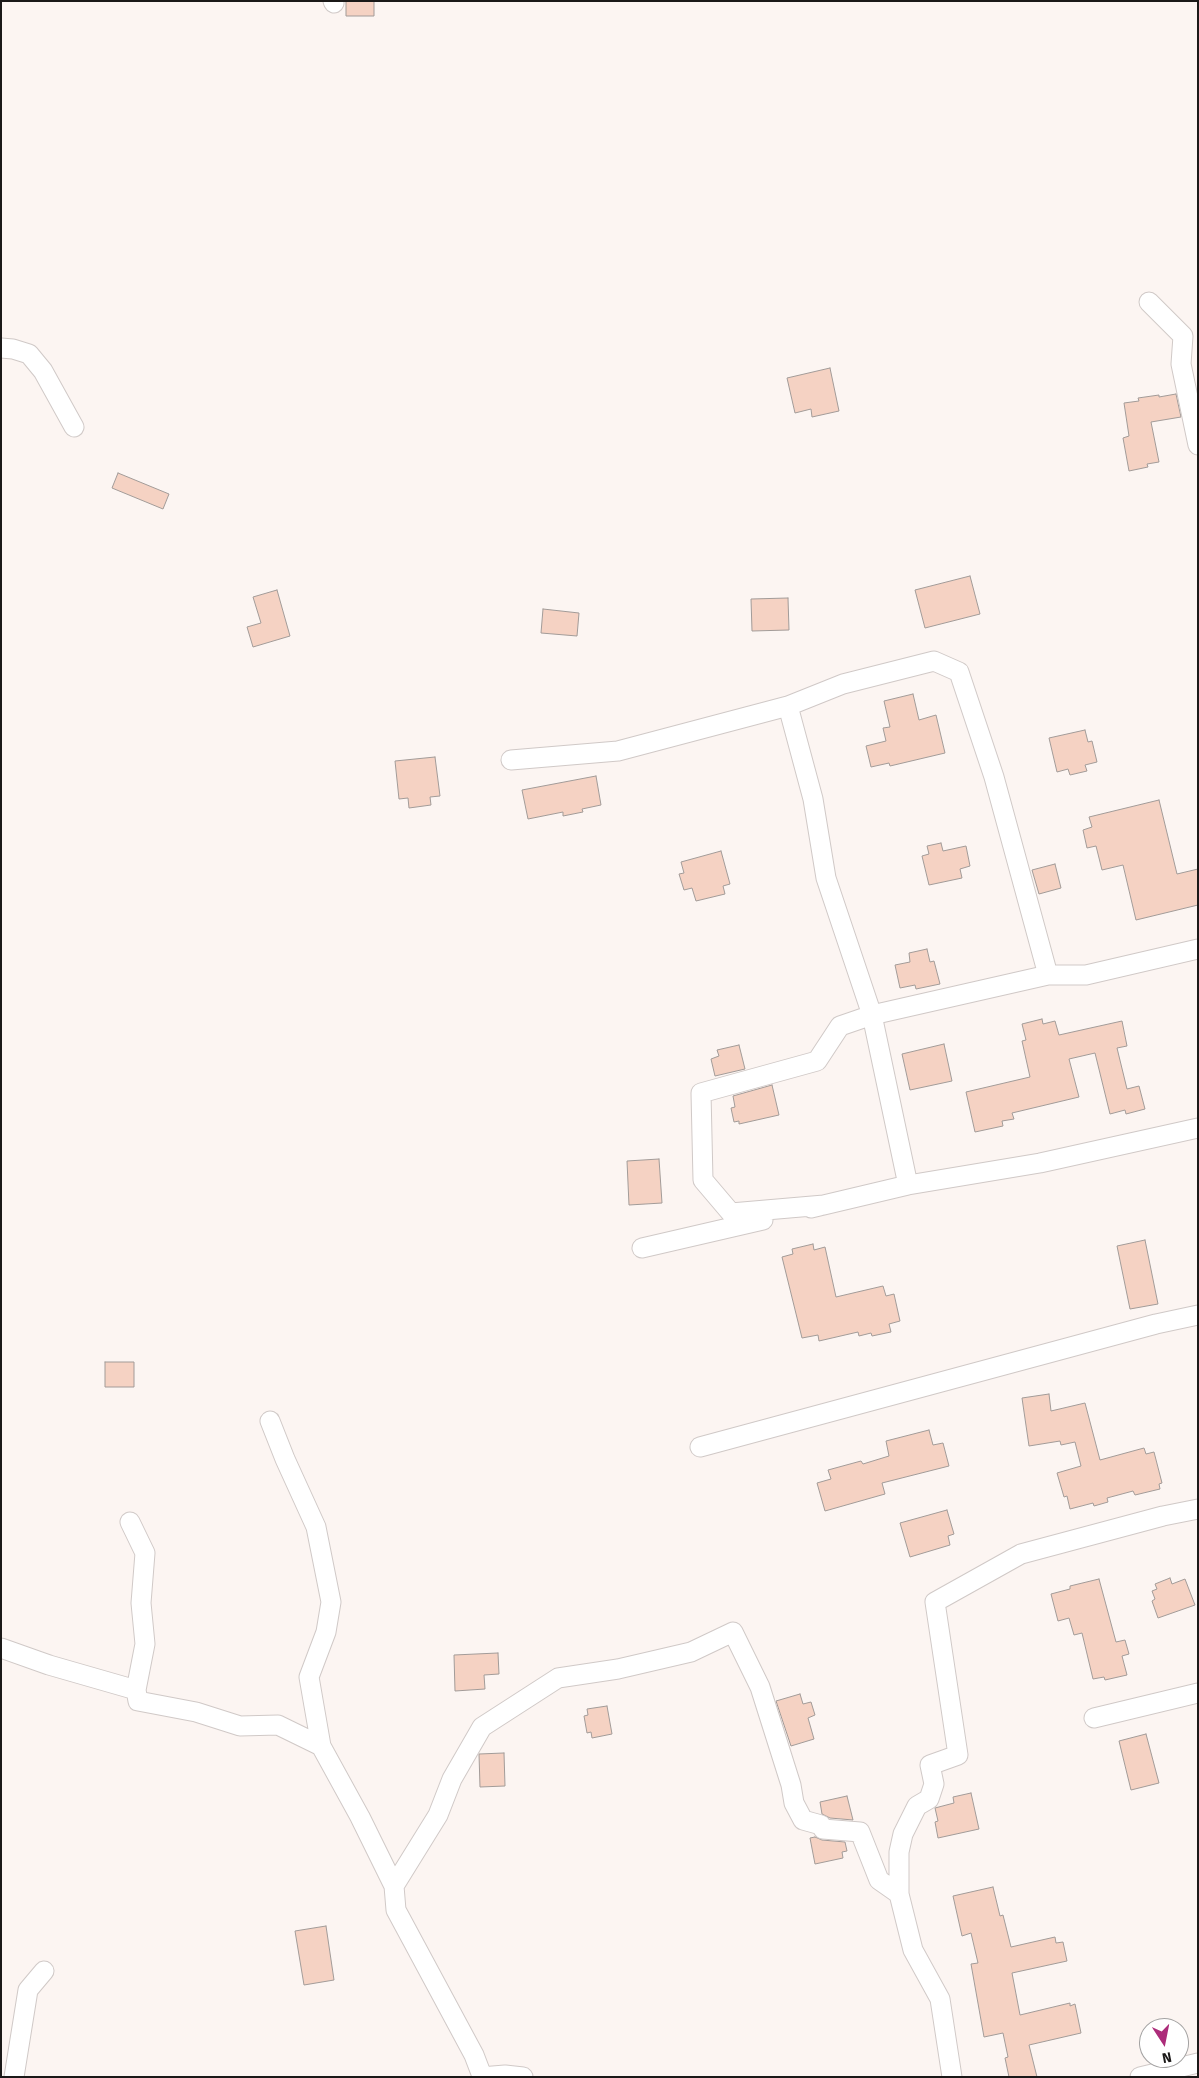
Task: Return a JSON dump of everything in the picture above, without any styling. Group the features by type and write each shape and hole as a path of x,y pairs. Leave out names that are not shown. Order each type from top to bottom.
{"street":[{"path":"1149,302 1183,336 1181,364 1198,445"},
{"path":"1,348 13,349 29,354 43,371 74,427"},
{"path":"511,760 618,751 788,706 843,684 934,661 959,672 994,777 1048,975"},
{"path":"788,706 813,799 826,878 872,1015 908,1185"},
{"path":"824,1205 731,1213 703,1180 701,1093 817,1061 840,1026 872,1015 1048,975 1086,975 1198,949"},
{"path":"642,1248 908,1185 1040,1163 1198,1128"},
{"path":"700,1447 1156,1324 1198,1316"},
{"path":"270,1421 316,1527 331,1602 326,1632 309,1677 320,1746 360,1817 394,1886 396,1910 474,2056 482,2076 505,2075 522,2077"},
{"path":"952,2077 940,1999 913,1950 899,1894 899,1852 903,1834 917,1806 929,1799 934,1784 930,1765 958,1755 935,1602 1021,1554 1163,1516 1198,1509"},
{"path":"130,1522 145,1553 141,1603 145,1644 136,1690 138,1701 196,1712 240,1726 278,1725 320,1746"},
{"path":"394,1886 438,1815 452,1779 482,1727 558,1678 618,1669 691,1652 733,1632 760,1687 791,1785 794,1803 803,1820 821,1825 823,1829 860,1832 879,1880 899,1894"},
{"path":"1,1648 49,1665 136,1690"},
{"path":"1094,1718 1198,1693"},
{"path":"14,2077 28,1990 44,1971"},
{"path":"1140,2077 1198,2063"}],"building":[{"path":"346,1 374,1 374,16 346,16"},
{"path":"830,368 839,411 812,417 811,409 795,413 787,378"},
{"path":"1176,394 1181,417 1151,422 1159,462 1147,464 1148,467 1129,471 1123,438 1129,436 1124,403 1139,401 1138,398"},
{"path":"118,473 169,494 163,509 112,488"},
{"path":"970,576 980,614 925,628 915,590"},
{"path":"277,590 290,636 253,647 247,627 261,623 253,597"},
{"path":"788,598 789,630 752,631 751,599"},
{"path":"543,609 579,613 577,636 541,633"},
{"path":"913,694 919,720 936,715 945,753 890,766 889,763 871,767 866,746 886,741 883,728 890,727 884,701"},
{"path":"1085,730 1088,742 1092,741 1097,762 1085,765 1087,771 1070,775 1068,769 1057,772 1049,738"},
{"path":"435,757 440,796 430,797 431,805 409,808 408,798 399,799 395,761"},
{"path":"596,776 601,805 582,809 583,812 563,816 563,812 528,819 522,790"},
{"path":"1159,800 1177,874 1198,869 1198,905 1136,920 1123,865 1102,870 1096,846 1087,848 1083,830 1092,827 1089,817"},
{"path":"941,843 943,851 966,846 970,866 960,869 962,878 929,885 922,856 929,854 927,846"},
{"path":"721,851 730,884 723,886 725,894 696,901 692,888 684,890 679,874 684,873 681,862"},
{"path":"1055,864 1061,888 1039,894 1032,870"},
{"path":"927,949 930,962 934,961 940,984 916,989 915,985 900,988 895,965 910,962 909,953"},
{"path":"1042,1019 1043,1024 1055,1021 1059,1035 1122,1021 1127,1046 1117,1048 1127,1089 1139,1086 1145,1109 1126,1114 1125,1110 1110,1114 1095,1053 1069,1059 1079,1097 1012,1113 1014,1119 1002,1121 1003,1126 975,1132 966,1092 1030,1077 1022,1041 1026,1040 1022,1024"},
{"path":"944,1044 952,1081 910,1090 902,1054"},
{"path":"739,1045 745,1069 715,1076 711,1059 719,1056 717,1050"},
{"path":"772,1085 779,1115 739,1124 739,1121 734,1122 731,1108 735,1107 733,1096"},
{"path":"659,1159 662,1203 629,1205 627,1161"},
{"path":"1145,1240 1158,1304 1130,1309 1117,1246"},
{"path":"813,1244 814,1250 825,1247 836,1297 883,1286 886,1296 894,1294 900,1321 889,1324 891,1332 872,1336 871,1333 859,1336 858,1332 819,1341 818,1335 802,1338 782,1257 793,1254 792,1249"},
{"path":"105,1362 134,1362 134,1387 105,1387"},
{"path":"1049,1394 1051,1411 1085,1403 1100,1460 1144,1448 1146,1454 1154,1452 1162,1483 1159,1484 1160,1489 1135,1495 1133,1491 1107,1498 1108,1502 1094,1506 1093,1503 1070,1509 1067,1496 1064,1497 1057,1473 1081,1466 1075,1442 1061,1445 1060,1441 1029,1446 1022,1398"},
{"path":"929,1430 933,1445 943,1443 949,1466 882,1483 885,1494 825,1511 817,1483 831,1479 828,1470 861,1461 863,1464 889,1456 886,1441"},
{"path":"947,1510 954,1534 948,1536 950,1545 910,1557 900,1523"},
{"path":"1170,1578 1172,1584 1185,1579 1195,1605 1158,1618 1152,1601 1155,1599 1152,1591 1157,1589 1155,1584"},
{"path":"1099,1579 1116,1642 1125,1640 1129,1654 1122,1656 1127,1675 1105,1680 1104,1677 1093,1679 1082,1633 1074,1635 1069,1618 1058,1621 1051,1594 1070,1589 1070,1586"},
{"path":"498,1653 499,1674 484,1675 485,1689 455,1691 454,1655"},
{"path":"800,1694 803,1704 811,1702 815,1715 808,1718 814,1739 791,1746 776,1701"},
{"path":"607,1706 612,1734 592,1738 591,1732 587,1733 584,1716 588,1715 587,1709"},
{"path":"1146,1734 1159,1783 1131,1790 1119,1741"},
{"path":"504,1753 505,1786 480,1787 479,1754"},
{"path":"971,1793 979,1829 938,1838 935,1822 938,1821 935,1808 954,1803 953,1797"},
{"path":"847,1796 853,1820 830,1818 822,1814 820,1802"},
{"path":"815,1837 822,1840 845,1842 847,1851 842,1852 843,1858 815,1864 810,1838"},
{"path":"993,1887 1000,1916 1003,1915 1011,1947 1055,1937 1056,1943 1063,1942 1067,1961 1012,1973 1020,2015 1070,2003 1070,2006 1075,2004 1081,2033 1029,2045 1037,2077 1009,2077 1005,2058 1008,2057 1003,2033 984,2037 971,1964 978,1963 971,1933 962,1936 953,1896"},
{"path":"326,1926 334,1980 304,1985 295,1931"}]}
